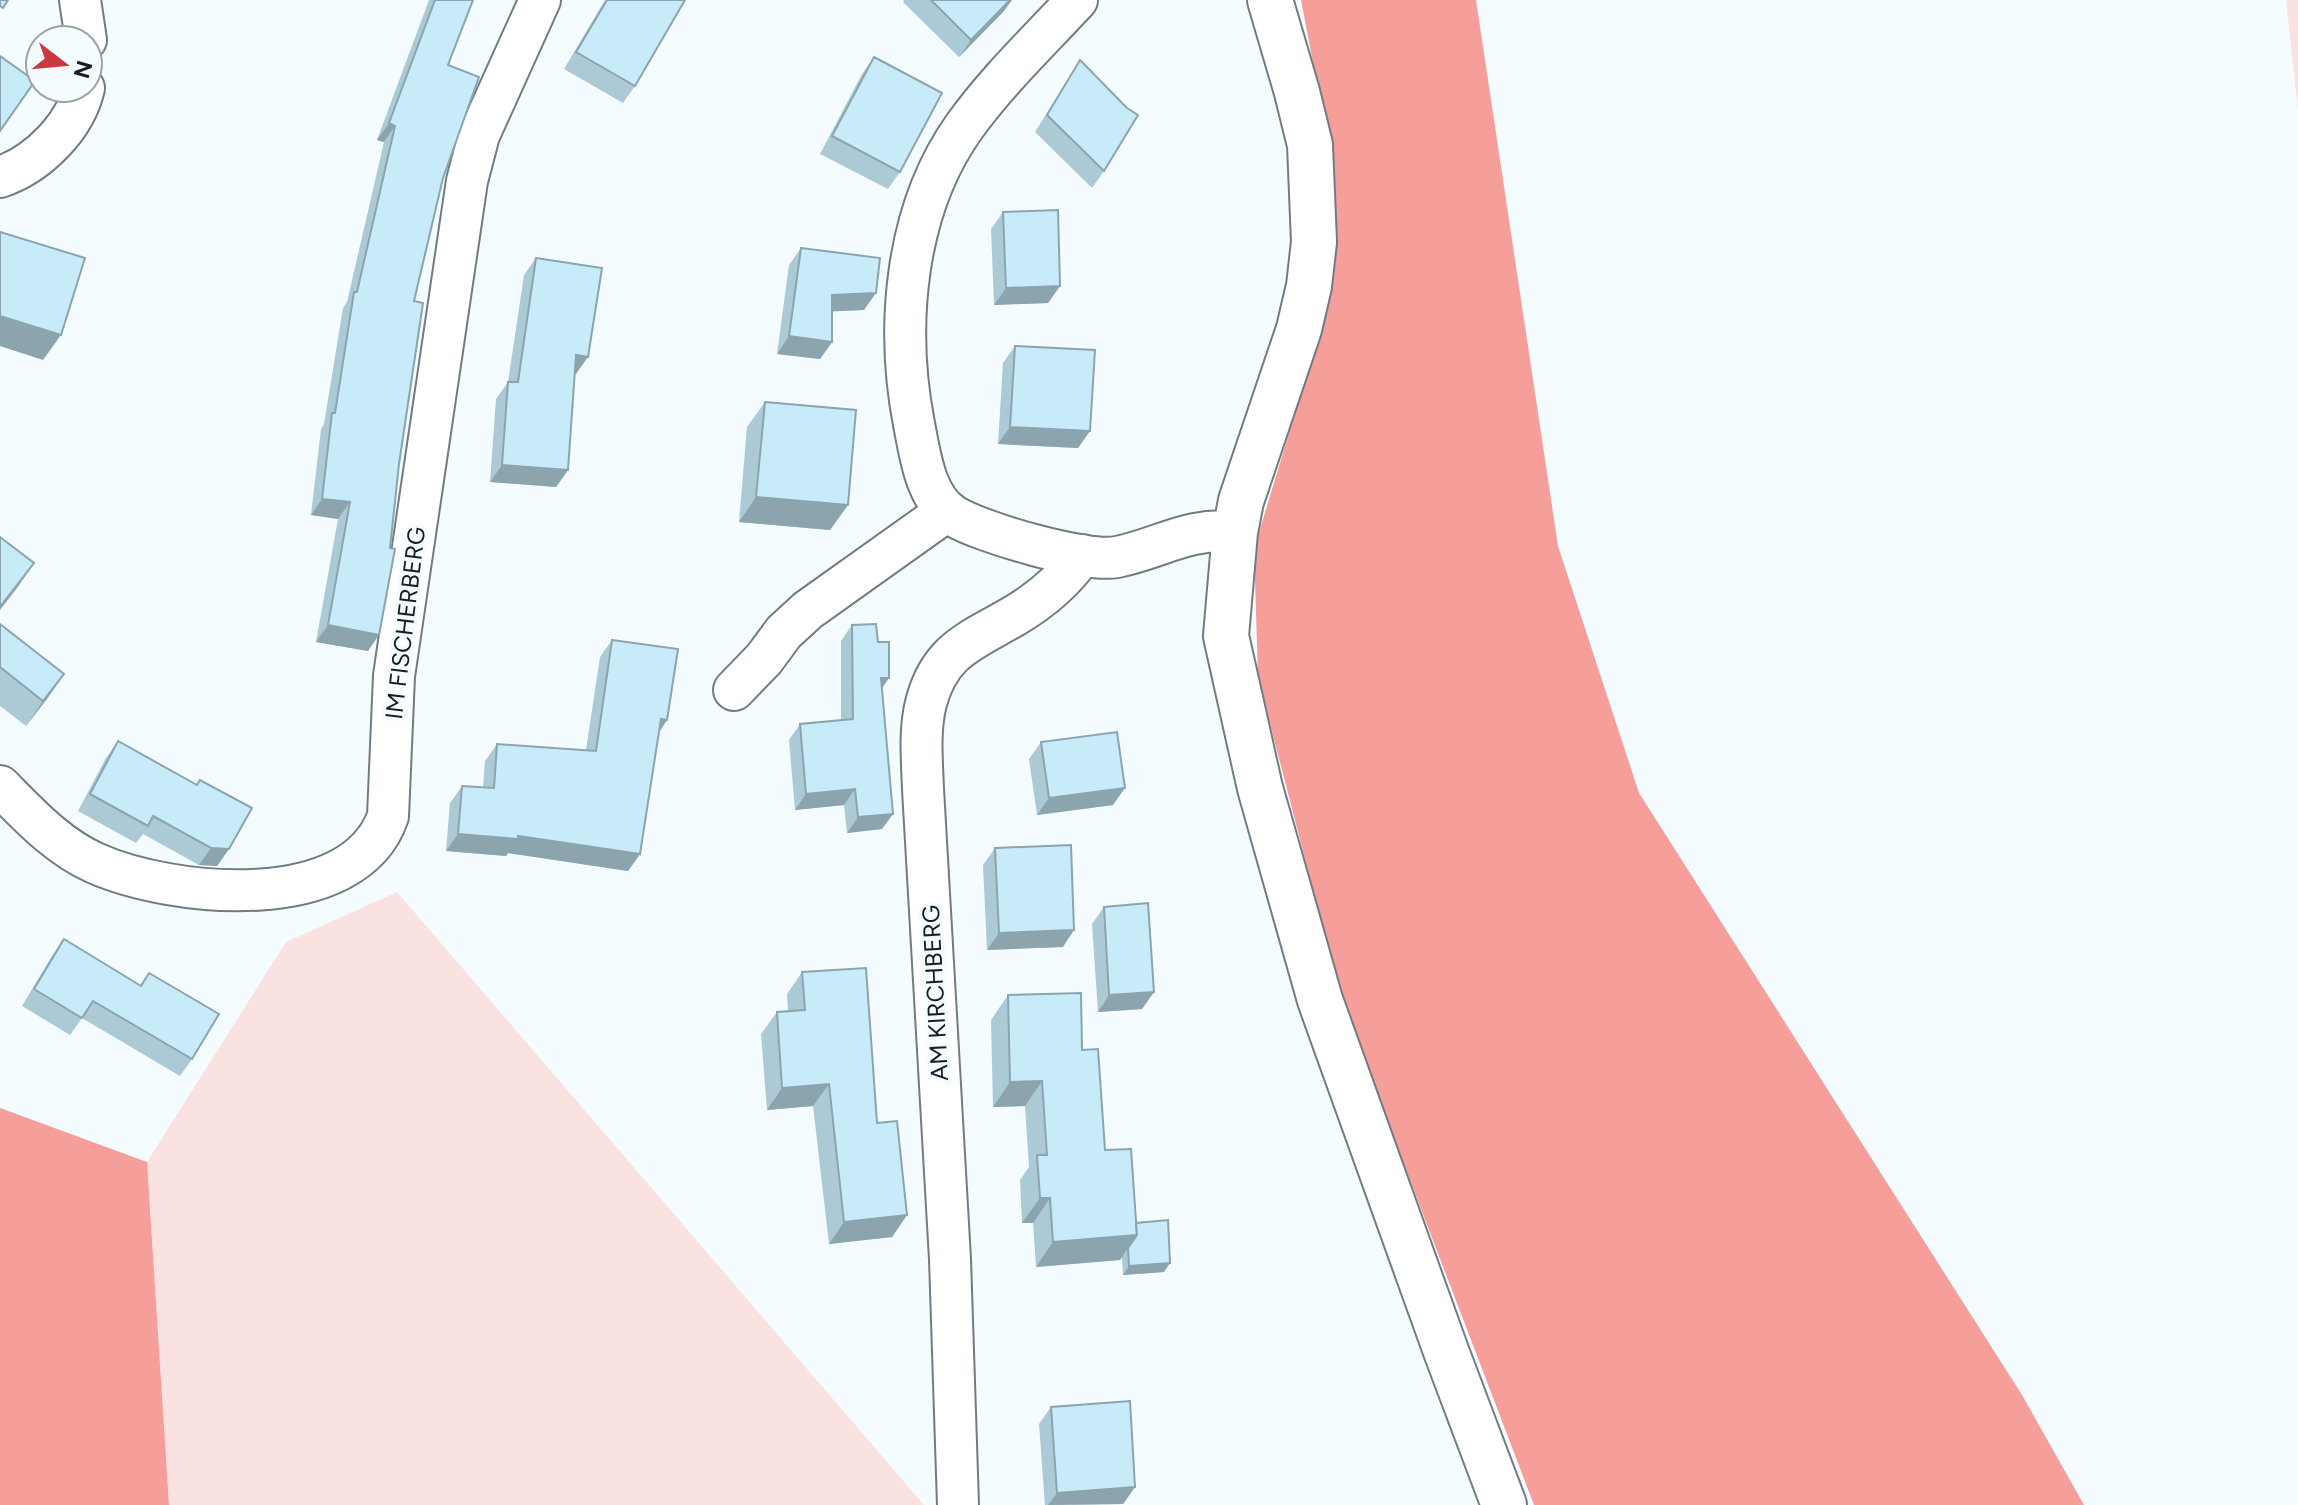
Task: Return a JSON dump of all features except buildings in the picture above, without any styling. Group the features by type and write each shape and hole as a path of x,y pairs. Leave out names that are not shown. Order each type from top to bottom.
{"main road":[{"path":"1270,0 1310,145 1314,242 1309,286 1299,329 1251,467 1235,532 1226,636 1260,788 1320,1000 1504,1505"}],"street":[{"path":"80,0 84,24"},
{"name":"IM FISCHERBERG","path":"0,786 39,826 94,863 157,882 199,889 264,890 314,879 360,857 382,832 388,816 394,676 467,181 484,124 540,0"},
{"path":"1077,0 963,128 919,220 906,288 911,412 922,465 931,488 947,511 990,531 1082,555 1115,557 1199,531 1235,532"},
{"path":"0,177 27,164 58,136 78,104"},
{"path":"734,690 764,659 784,632 808,610 947,511"},
{"name":"AM KIRCHBERG","path":"958,1505 950,1259 923,789 922,723 929,691 951,654 1052,589 1067,576 1082,555"}],"shaded area":[{"path":"1301,0 1476,0 1558,546 1639,793 2022,1395 2084,1505 1534,1505 1342,1002 1258,677 1254,549 1329,301 1334,173"},
{"path":"2286,0 2298,0 2298,110"},
{"path":"397,892 924,1505 169,1505 147,1162 286,942"},
{"path":"0,1108 147,1162 169,1505 0,1505"}]}
